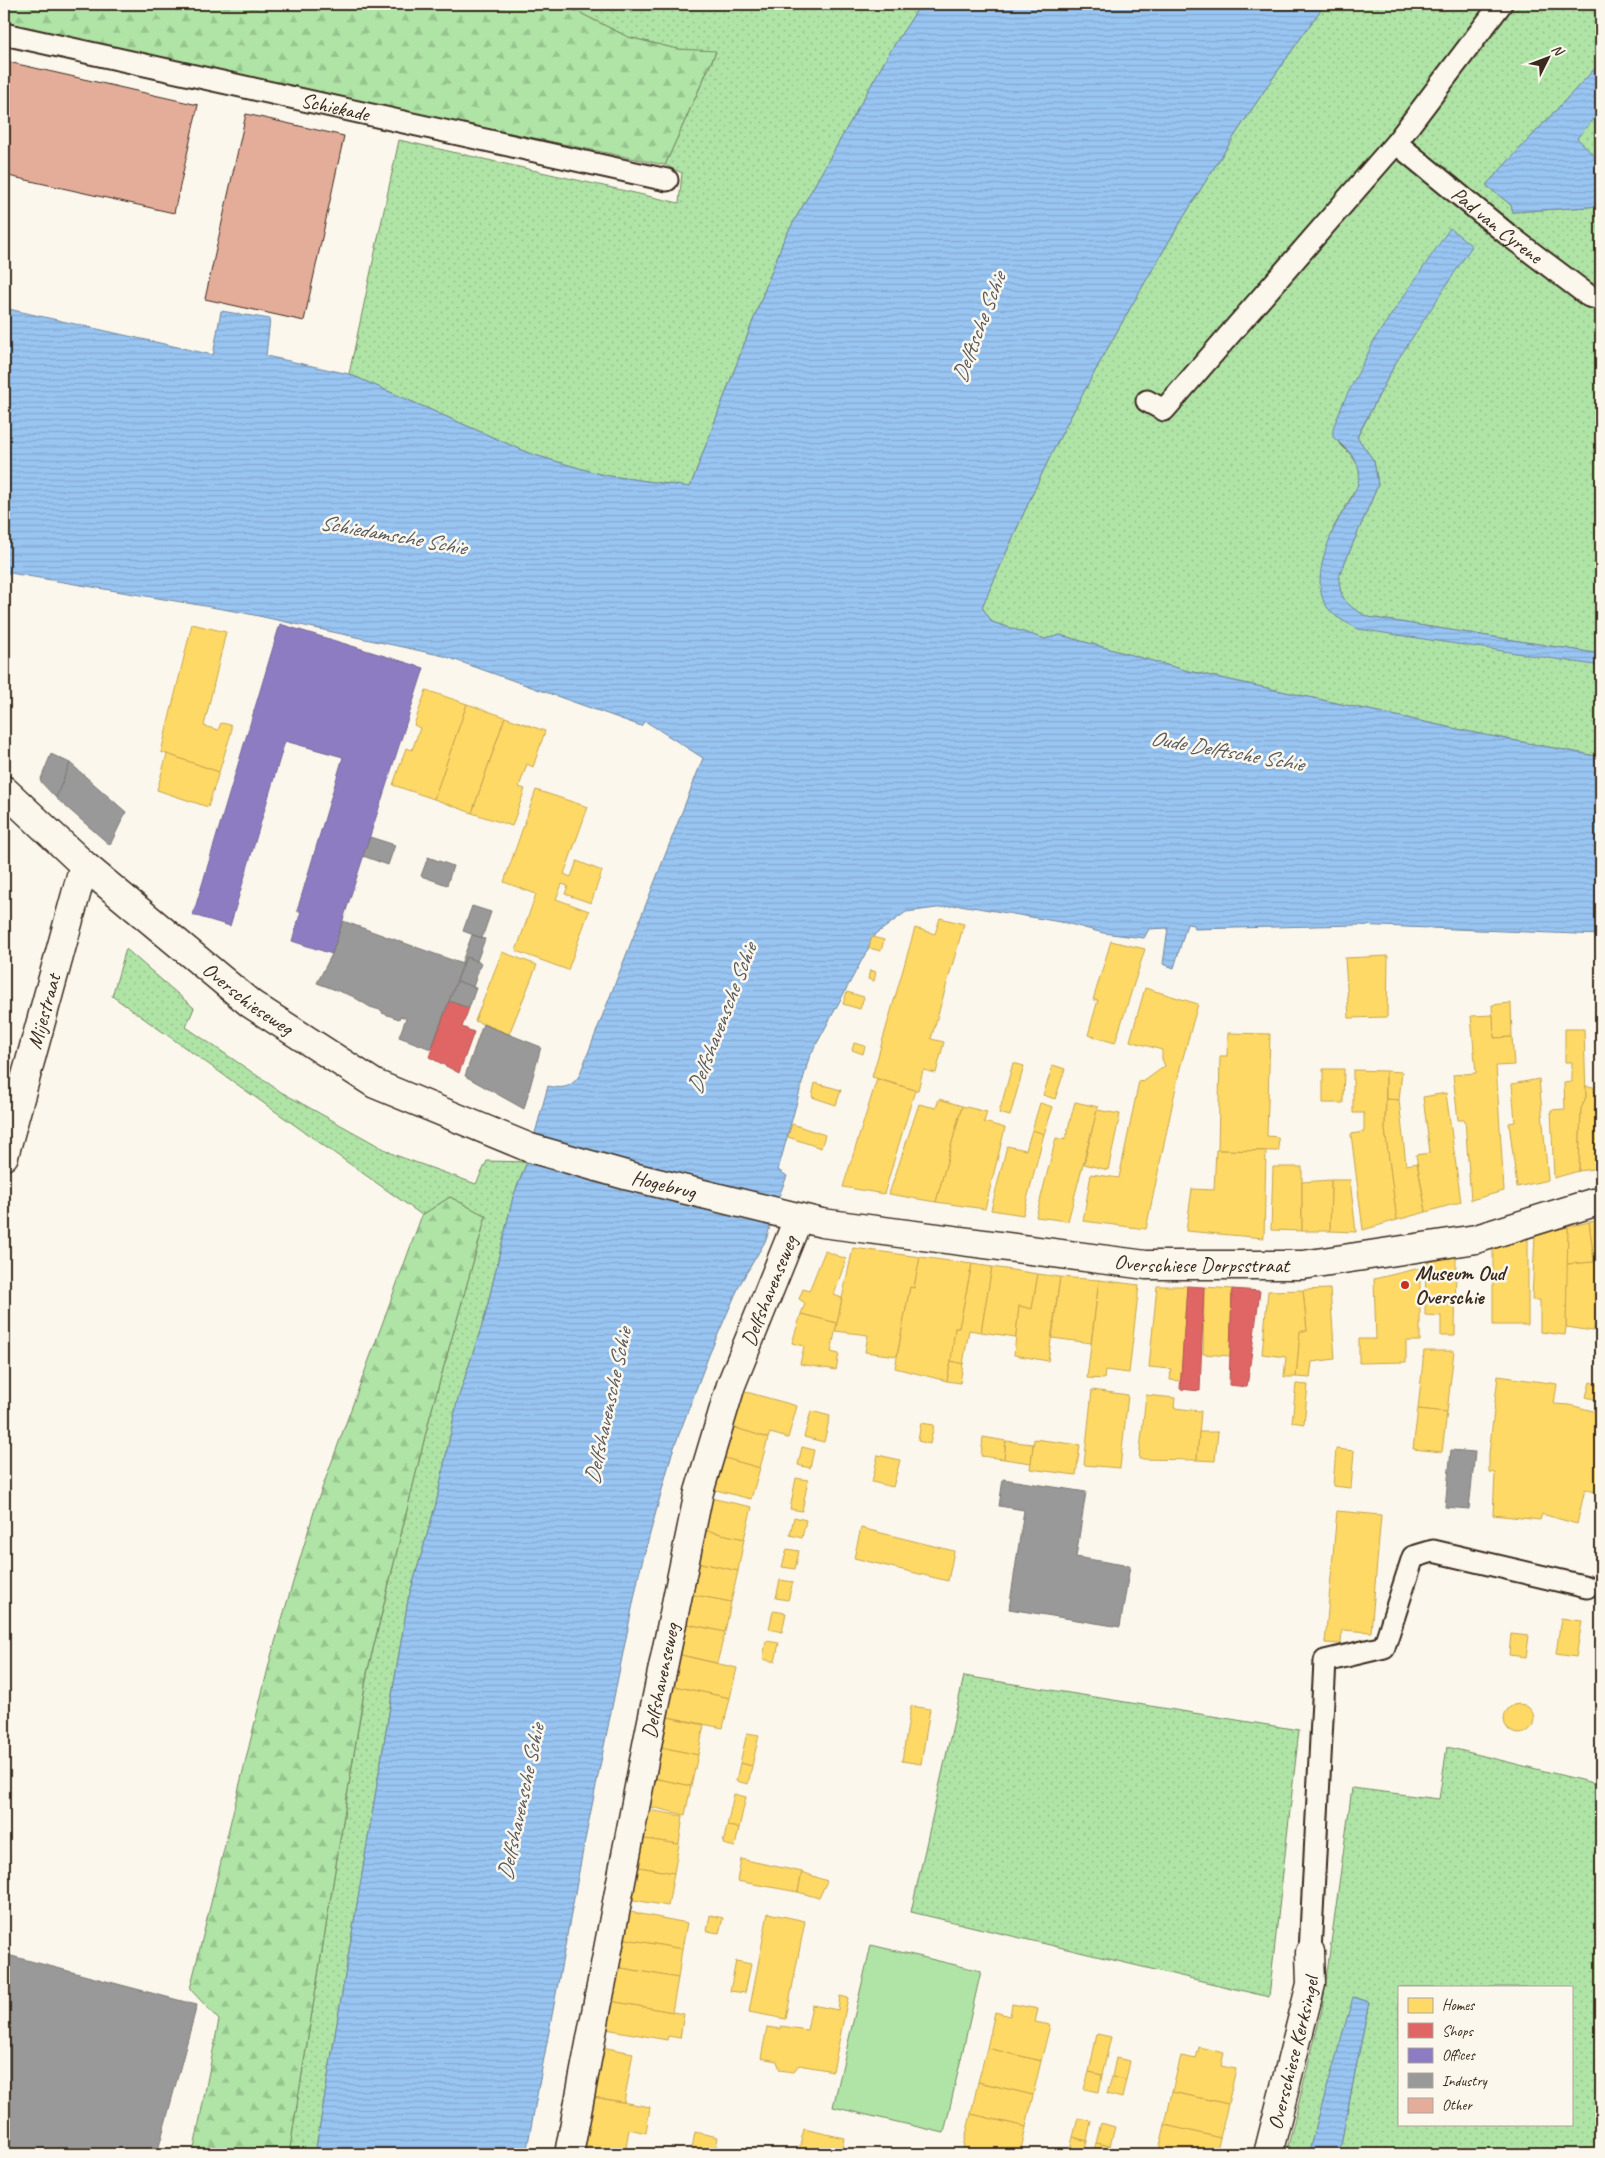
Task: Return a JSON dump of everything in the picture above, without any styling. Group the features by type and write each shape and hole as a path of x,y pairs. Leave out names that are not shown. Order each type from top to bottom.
{"street":[{"name":"Overschieseweg","path":"4,790 84,865 251,1004 375,1084 530,1148"},
{"name":"Mijestraat","path":"4,1156 84,865"},
{"name":"Hogebrug","path":"530,1148 787,1216"},
{"name":"Overschiese Dorpsstraat","path":"787,1216 1146,1265 1303,1265 1476,1239 1592,1203 1601,1203"},
{"name":"Delfshavenseweg","path":"569,2154 647,1745 699,1492 731,1385 787,1216"},
{"name":"Overschiese Kerksingel","path":"1268,2154 1311,1984 1310,1952"}],"lane":[{"path":"1147,402 1164,410 1396,143 1502,4"},
{"name":"Schiekade","path":"4,34 667,180"},
{"name":"Pad van Cyrene","path":"1396,143 1507,234 1589,296 1601,299"},
{"path":"1310,1952 1325,1661 1384,1647 1413,1557 1433,1551 1587,1587"}],"green space":[{"path":"4,4 541,4 576,11 628,37 677,49 716,51 665,165 4,29"},
{"path":"541,4 921,4 891,50 784,239 690,487 603,475 531,454 349,374 399,140 679,203 682,173 665,165 716,52 677,49 628,37 576,11"},
{"path":"1325,4 1601,4 1601,19 1597,25 1601,35 1601,62 1486,185 1511,205 1513,212 1601,206 1601,654 1368,617 1350,606 1343,597 1339,576 1378,485 1374,461 1357,438 1395,364 1333,437 1351,455 1359,467 1360,482 1333,528 1337,617 1601,666 1601,757 1480,734 1188,671 1060,635 1045,639 992,622 982,607 1050,456 1121,324 1219,161 1288,55"},
{"path":"1601,111 1601,163 1576,138"},
{"path":"126,949 194,1008 186,1027 281,1092 395,1155 476,1184 487,1161 527,1162 513,1197 485,1316 457,1402 436,1504 408,1600 315,2154 289,2154 367,1674 430,1416 486,1216 450,1197 422,1215 112,996"},
{"path":"450,1197 486,1216 430,1416 367,1673 289,2154 193,2154 219,2020 190,1989 271,1656 316,1505 422,1215"},
{"path":"964,1676 1299,1730 1269,1997 911,1912"},
{"path":"1447,1747 1601,1785 1601,2154 1339,2154 1369,2002 1354,1997 1308,2154 1286,2154 1322,2009 1352,1788 1439,1799"},
{"path":"871,1945 981,1971 944,2133 833,2107"}],"water":[{"path":"921,4 1325,4 1288,55 1219,161 1121,324 1050,456 982,607 992,622 1045,639 1060,635 1188,671 1480,734 1601,757 1601,935 1356,925 1195,929 1194,925 1187,924 1174,968 1163,964 1168,928 1149,929 1144,938 1103,933 1066,923 960,905 906,912 876,934 809,1058 778,1170 787,1176 766,1240 740,1284 709,1355 672,1453 639,1574 584,1845 526,2154 315,2154 408,1600 436,1504 457,1402 485,1316 513,1197 527,1162 548,1086 566,1087 579,1076 703,758 645,721 641,726 444,656 240,612 4,572 4,308 213,355 221,311 270,319 266,356 349,374 531,454 603,475 690,487 784,239 891,50"},
{"path":"1601,62 1601,111 1577,138 1601,163 1601,206 1513,212 1511,205 1486,185"},
{"path":"1450,228 1472,246 1395,364 1357,437 1374,461 1378,485 1339,576 1343,597 1350,606 1368,617 1601,654 1601,666 1358,629 1334,614 1327,607 1322,597 1320,586 1326,548 1336,524 1354,494 1359,476 1358,465 1349,452 1333,437 1333,428 1344,401 1376,337"},
{"path":"1353,1997 1369,2002 1339,2154 1308,2154"}],"building: Homes":[{"path":"192,624 226,632 204,726 218,730 221,723 231,725 231,733 219,772 161,752"},
{"path":"426,690 467,704 434,799 393,785 406,748 412,750 420,728 414,725"},
{"path":"467,704 505,717 472,813 434,799"},
{"path":"505,717 545,731 533,767 527,764 519,787 525,789 512,826 472,813"},
{"path":"167,754 219,772 208,807 157,790"},
{"path":"536,790 588,807 564,874 571,877 577,861 602,871 591,903 565,894 568,886 562,884 556,899 589,911 568,970 516,951 536,894 504,882"},
{"path":"940,918 964,924 931,1039 944,1042 936,1073 923,1070 918,1090 915,1090 872,1077 915,928 935,934"},
{"path":"872,937 884,940 881,951 869,948"},
{"path":"1111,941 1145,949 1115,1043 1088,1035 1098,1000 1093,1000"},
{"path":"502,952 537,965 509,1034 475,1021"},
{"path":"1388,956 1387,1017 1349,1018 1345,958"},
{"path":"870,970 876,972 874,981 868,979"},
{"path":"1145,988 1198,1004 1180,1068 1146,1229 1083,1221 1091,1174 1119,1178 1139,1081 1143,1082 1165,1066 1162,1059 1162,1050 1130,1041"},
{"path":"847,992 864,997 860,1009 843,1004"},
{"path":"1511,1003 1512,1037 1494,1038 1492,1005"},
{"path":"1493,1015 1494,1038 1512,1037 1514,1065 1496,1066 1504,1191 1471,1200 1465,1120 1458,1120 1453,1075 1476,1073 1471,1016"},
{"path":"1565,1029 1584,1029 1586,1097 1581,1109 1579,1171 1554,1178 1551,1110 1565,1109 1564,1083 1572,1082 1572,1062 1565,1062"},
{"path":"1228,1033 1270,1034 1267,1136 1278,1137 1279,1151 1218,1150 1220,1056 1227,1056"},
{"path":"854,1043 865,1046 863,1054 852,1050"},
{"path":"1013,1063 1024,1066 1010,1116 999,1113"},
{"path":"1053,1065 1065,1069 1055,1099 1043,1095"},
{"path":"1323,1069 1344,1069 1343,1103 1323,1103"},
{"path":"1353,1070 1386,1071 1385,1129 1397,1220 1363,1230 1351,1134 1364,1132 1364,1113 1353,1113"},
{"path":"1386,1071 1402,1072 1399,1100 1386,1099"},
{"path":"877,1079 915,1090 884,1194 843,1187"},
{"path":"1539,1079 1548,1180 1517,1187 1509,1123 1515,1122 1512,1084"},
{"path":"815,1083 841,1090 836,1105 812,1097"},
{"path":"1586,1086 1594,1087 1594,1092 1601,1093 1601,1168 1579,1171 1581,1109 1586,1097"},
{"path":"1446,1093 1461,1202 1426,1212 1416,1155 1430,1153 1423,1097"},
{"path":"939,1099 962,1106 936,1202 889,1194 919,1104 936,1108"},
{"path":"1386,1099 1399,1100 1406,1165 1417,1163 1426,1212 1397,1220 1385,1129"},
{"path":"1075,1102 1098,1107 1068,1221 1036,1217 1056,1138 1065,1140"},
{"path":"1040,1103 1053,1107 1044,1134 1032,1130"},
{"path":"962,1106 987,1112 984,1122 1005,1128 985,1209 936,1202"},
{"path":"1097,1110 1120,1114 1108,1170 1084,1164"},
{"path":"792,1124 825,1135 821,1148 788,1137"},
{"path":"1032,1130 1044,1134 1023,1215 991,1210 1007,1146 1026,1150"},
{"path":"1216,1150 1266,1151 1264,1238 1186,1231 1192,1189 1214,1190"},
{"path":"1273,1167 1302,1167 1302,1231 1271,1230"},
{"path":"1331,1180 1350,1180 1356,1232 1330,1231"},
{"path":"1331,1180 1330,1231 1302,1231 1302,1182"},
{"path":"1601,1220 1601,1297 1593,1331 1566,1327 1566,1264 1594,1262 1589,1222"},
{"path":"1589,1222 1594,1262 1566,1264 1568,1227"},
{"path":"1568,1227 1565,1335 1540,1332 1540,1300 1532,1300 1535,1234"},
{"path":"1528,1236 1528,1325 1493,1325 1493,1244"},
{"path":"853,1248 920,1257 914,1288 910,1287 897,1356 865,1352 868,1335 835,1331"},
{"path":"825,1251 846,1259 834,1295 842,1298 837,1323 801,1314 805,1303 799,1299 803,1289 809,1291"},
{"path":"1456,1255 1455,1336 1441,1336 1441,1316 1425,1315 1426,1263"},
{"path":"920,1257 972,1264 959,1328 955,1328 947,1381 895,1368 910,1287 914,1288"},
{"path":"972,1264 992,1267 981,1332 969,1330 963,1364 951,1361 955,1328 959,1328"},
{"path":"992,1267 1038,1274 1032,1309 1019,1306 1016,1337 981,1332"},
{"path":"1420,1268 1420,1341 1406,1341 1406,1362 1359,1363 1359,1339 1376,1339 1374,1279"},
{"path":"1038,1274 1060,1277 1048,1361 1014,1355 1019,1306 1032,1309"},
{"path":"1060,1277 1099,1280 1091,1343 1052,1338"},
{"path":"1099,1280 1139,1285 1129,1373 1105,1370 1104,1379 1087,1378"},
{"path":"1157,1286 1187,1286 1181,1381 1170,1380 1171,1369 1149,1367"},
{"path":"1204,1287 1232,1289 1230,1356 1203,1354"},
{"path":"1330,1289 1335,1359 1312,1362 1310,1378 1296,1377 1300,1331 1307,1331 1303,1290"},
{"path":"1303,1290 1307,1331 1300,1331 1296,1377 1284,1377 1286,1357 1262,1354 1268,1291"},
{"path":"801,1314 837,1323 831,1352 839,1354 836,1370 800,1364 804,1346 792,1343"},
{"path":"1424,1351 1454,1351 1447,1412 1418,1409"},
{"path":"951,1361 963,1364 960,1383 947,1381"},
{"path":"1498,1376 1557,1384 1554,1404 1570,1405 1601,1413 1601,1481 1598,1493 1585,1489 1577,1524 1542,1514 1540,1520 1493,1515 1495,1473 1489,1472 1489,1454"},
{"path":"1590,1382 1601,1386 1601,1401 1586,1397"},
{"path":"1296,1384 1308,1385 1304,1424 1292,1422"},
{"path":"739,1390 797,1406 788,1438 770,1433 768,1438 729,1426"},
{"path":"1092,1390 1128,1395 1120,1468 1084,1465"},
{"path":"1146,1395 1175,1398 1174,1408 1201,1411 1197,1460 1139,1459"},
{"path":"1418,1409 1447,1412 1442,1452 1413,1449"},
{"path":"811,1411 830,1416 824,1442 804,1437"},
{"path":"921,1423 934,1425 930,1444 918,1441"},
{"path":"729,1426 768,1438 760,1468 721,1457"},
{"path":"1199,1432 1218,1432 1215,1461 1197,1460"},
{"path":"983,1437 1006,1441 1004,1459 981,1456"},
{"path":"1034,1439 1080,1445 1076,1475 1030,1469"},
{"path":"1006,1441 1033,1444 1031,1463 1004,1459"},
{"path":"802,1447 814,1450 810,1468 798,1465"},
{"path":"1336,1449 1354,1451 1351,1488 1333,1486"},
{"path":"878,1455 900,1460 893,1487 872,1482"},
{"path":"721,1457 760,1468 751,1499 712,1489"},
{"path":"796,1478 808,1480 802,1511 790,1509"},
{"path":"710,1498 752,1507 744,1539 703,1530"},
{"path":"1337,1511 1381,1515 1371,1632 1342,1630 1341,1644 1325,1643"},
{"path":"794,1517 806,1520 802,1538 790,1535"},
{"path":"861,1528 954,1551 948,1581 854,1558"},
{"path":"703,1530 744,1539 738,1571 696,1562"},
{"path":"787,1549 799,1551 795,1569 782,1567"},
{"path":"696,1562 738,1571 731,1602 689,1594"},
{"path":"780,1580 793,1582 788,1600 776,1598"},
{"path":"689,1594 731,1602 725,1632 683,1623"},
{"path":"773,1611 786,1613 782,1632 769,1629"},
{"path":"1561,1618 1582,1621 1576,1657 1556,1654"},
{"path":"683,1623 725,1632 717,1663 676,1654"},
{"path":"1511,1634 1529,1636 1526,1657 1509,1655"},
{"path":"766,1641 779,1643 775,1662 763,1659"},
{"path":"676,1654 737,1668 730,1698 669,1685"},
{"path":"669,1685 730,1698 723,1728 663,1716"},
{"path":"1519,1704 1525,1705 1533,1713 1533,1725 1525,1733 1519,1734 1513,1733 1505,1725 1504,1719 1505,1713 1513,1705"},
{"path":"911,1706 930,1709 921,1764 902,1761"},
{"path":"663,1716 704,1725 698,1755 656,1746"},
{"path":"747,1733 759,1735 752,1766 740,1763"},
{"path":"656,1746 698,1755 691,1786 649,1777"},
{"path":"740,1763 752,1766 748,1784 736,1781"},
{"path":"649,1777 691,1786 685,1815 643,1805"},
{"path":"734,1794 746,1797 739,1828 727,1826"},
{"path":"643,1809 683,1816 679,1844 638,1838"},
{"path":"727,1826 739,1828 735,1847 723,1844"},
{"path":"638,1838 679,1844 674,1873 633,1866"},
{"path":"741,1859 802,1872 798,1892 737,1881"},
{"path":"633,1866 674,1873 668,1906 628,1899"},
{"path":"802,1872 827,1881 819,1898 798,1892"},
{"path":"625,1911 687,1923 682,1949 621,1938"},
{"path":"768,1913 805,1921 786,2019 749,2012"},
{"path":"710,1915 723,1918 719,1933 707,1931"},
{"path":"621,1938 682,1949 678,1978 616,1967"},
{"path":"736,1961 751,1964 745,1993 730,1991"},
{"path":"616,1967 678,1978 672,2012 610,2001"},
{"path":"840,1996 848,1998 833,2071 799,2065 793,2072 780,2070 777,2061 761,2058 767,2027 780,2029 781,2026 807,2030 812,2005 838,2010"},
{"path":"610,2001 684,2014 680,2038 668,2036 667,2040 606,2029"},
{"path":"1012,2004 1038,2009 1035,2022 1050,2025 1041,2061 987,2048 995,2012 1010,2016"},
{"path":"1097,2034 1111,2037 1102,2075 1089,2072"},
{"path":"602,2047 633,2053 624,2102 593,2097"},
{"path":"1199,2047 1224,2053 1221,2066 1236,2069 1228,2104 1172,2092 1181,2056 1196,2059"},
{"path":"987,2048 1041,2061 1033,2095 978,2082"},
{"path":"1116,2058 1130,2061 1126,2080 1112,2077"},
{"path":"1089,2072 1102,2075 1099,2092 1084,2089"},
{"path":"1112,2077 1126,2080 1122,2098 1107,2094"},
{"path":"978,2082 1033,2095 1026,2127 971,2114"},
{"path":"1172,2092 1228,2104 1220,2138 1165,2125"},
{"path":"593,2097 650,2107 646,2133 629,2129 625,2154 584,2146"},
{"path":"971,2114 1026,2127 1020,2154 994,2154 963,2147"},
{"path":"1078,2118 1091,2121 1087,2141 1073,2137"},
{"path":"1101,2123 1115,2127 1110,2146 1096,2143"},
{"path":"1165,2125 1220,2138 1216,2154 1158,2154"},
{"path":"804,2129 844,2138 841,2154 798,2154"},
{"path":"695,2132 718,2137 715,2154 691,2154"},
{"path":"1073,2137 1087,2141 1084,2154 1069,2154"},
{"path":"1096,2143 1110,2146 1108,2154 1093,2154"}],"building: Shops":[{"path":"449,1001 469,1008 462,1027 474,1032 459,1073 429,1057"},
{"path":"1187,1286 1204,1287 1200,1391 1180,1389"},
{"path":"1232,1289 1260,1291 1247,1387 1229,1385"}],"building: Offices":[{"path":"280,624 424,668 332,954 292,941 301,911 297,911 343,757 285,741 230,926 193,915"}],"building: Industry":[{"path":"51,754 70,763 56,798 40,781"},
{"path":"70,763 126,812 110,845 56,798"},
{"path":"370,837 395,845 388,865 363,856"},
{"path":"428,857 453,866 447,885 421,876"},
{"path":"472,906 491,912 482,938 463,931"},
{"path":"343,921 463,964 431,1049 399,1037 406,1018 400,1016 399,1019 382,1013 383,1011 370,1007 352,996 317,983 332,954"},
{"path":"472,935 485,939 477,961 466,957 463,964 461,964"},
{"path":"466,957 481,963 473,987 457,981"},
{"path":"457,981 476,988 469,1008 449,1001"},
{"path":"483,1024 541,1047 524,1109 465,1076"},
{"path":"1451,1450 1475,1452 1469,1509 1445,1507"},
{"path":"1003,1479 1086,1492 1076,1557 1130,1566 1120,1627 1009,1609 1024,1510 999,1506"},
{"path":"4,1954 197,2005 157,2154 4,2154"}],"building: Other":[{"path":"4,61 198,105 174,213 4,175"},
{"path":"246,114 344,136 304,321 205,299"}],"place":[{"name":"Museum Oud Overschie","path":"1405,1285"}],"water label":[{"name":"Delftsche Schie","path":"978,327"},
{"name":"Schiedamsche Schie","path":"393,534"},
{"name":"Oude Delftsche Schie","path":"1227,750"},
{"name":"Delfshavensche Schie","path":"721,1018"},
{"name":"Delfshavensche Schie","path":"607,1406"},
{"name":"Delfshavensche Schie","path":"520,1802"}]}
